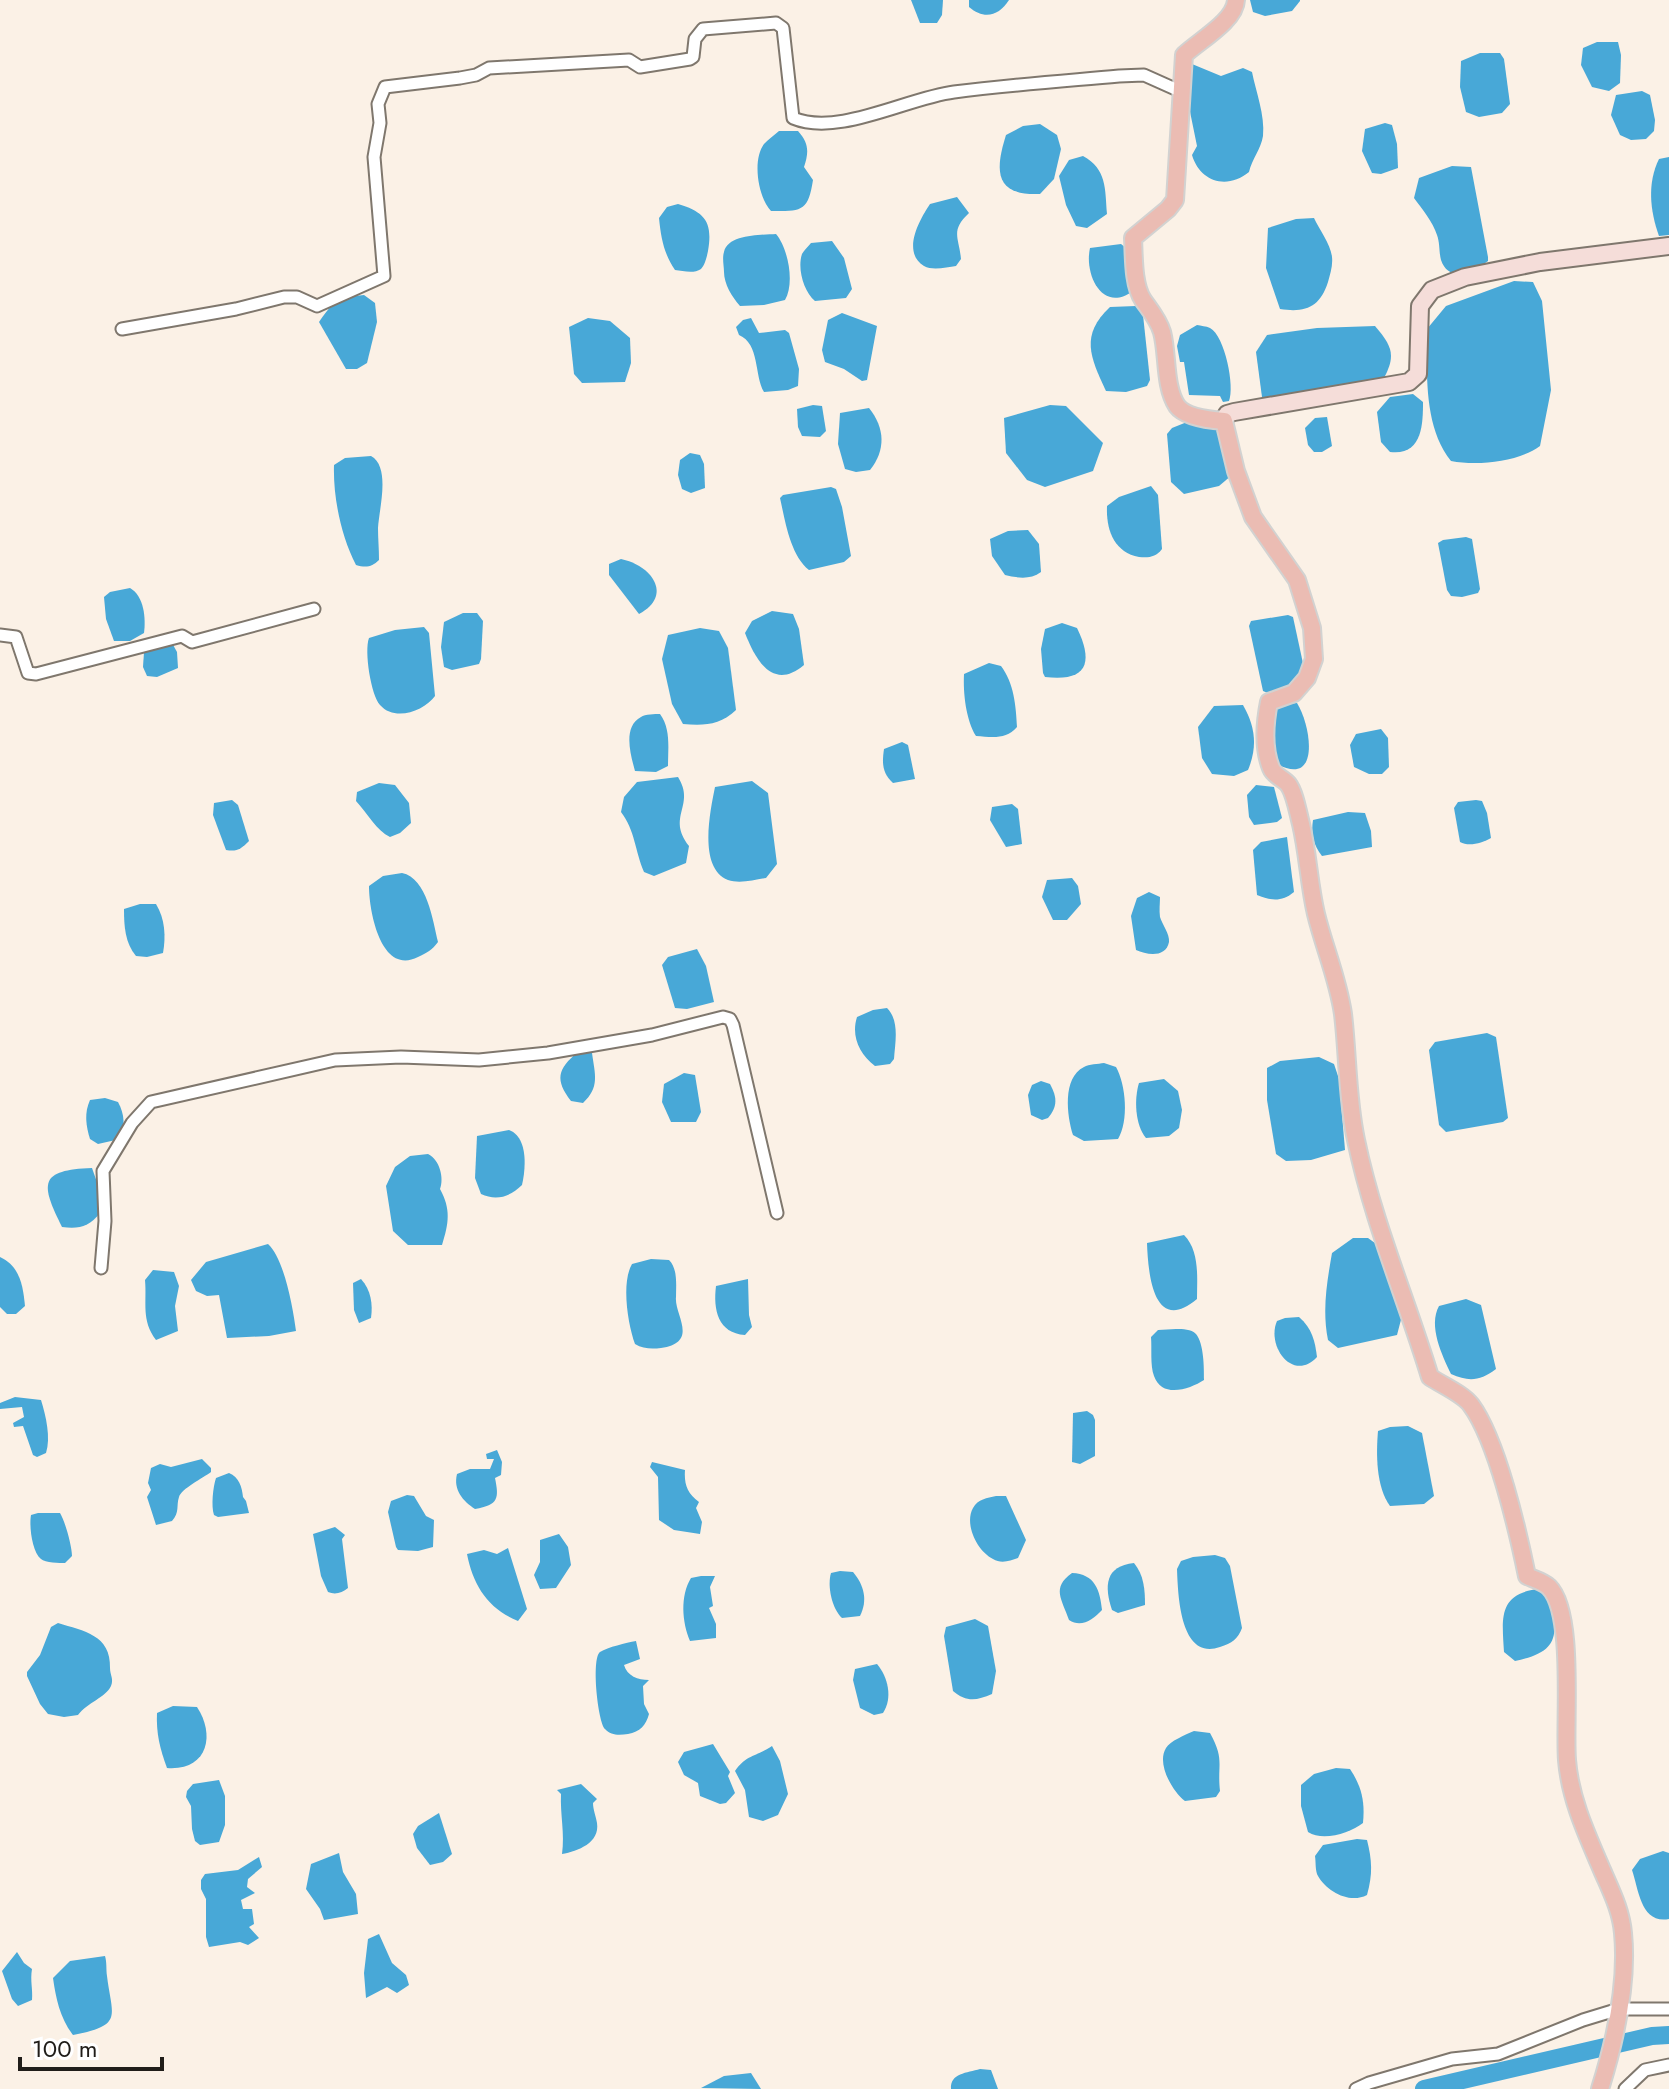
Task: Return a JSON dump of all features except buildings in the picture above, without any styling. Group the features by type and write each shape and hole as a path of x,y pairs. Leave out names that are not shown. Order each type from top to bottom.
{"main road":[{"path":"1236,0 1236,7 1226,22 1184,55 1175,200 1133,238 1134,257 1142,299 1162,331 1177,406 1187,413 1224,421 1236,471 1253,517 1297,580 1312,628 1314,659 1307,678 1294,693 1269,702 1265,720 1267,753 1272,771 1290,785 1301,826 1317,917 1342,1011 1347,1090 1364,1175 1395,1278 1430,1377 1470,1402 1484,1428 1499,1470 1527,1576 1548,1586 1558,1602 1566,1642 1567,1763 1574,1802 1619,1909 1623,1931 1625,1954 1619,2010 1602,2082"}],"street":[{"path":"122,329 236,309 284,297 297,297 317,306 384,276 374,157 380,123 378,104 385,87 460,78 489,68 525,64 629,60 640,67 690,59 693,57 695,39 703,29 776,23 783,28 793,118 808,124 858,117 950,92 1119,76 1144,75 1182,92"},
{"path":"1224,421 1227,414 1234,412 1409,382 1418,374 1420,306 1432,290 1465,277 1540,262 1669,246"},
{"path":"0,635 16,637 28,673 36,674 182,636 192,642 224,635 314,609"},
{"path":"101,1268 105,1221 103,1171 132,1123 151,1102 335,1060 401,1057 479,1060 548,1053 641,1037 723,1017 730,1019 733,1025 777,1213"},
{"path":"1356,2089 1452,2059 1498,2054 1583,2020 1619,2010 1669,2009"},
{"path":"1625,2089 1645,2070 1669,2065"}],"water":[{"path":"911,0 943,0 942,15 937,23 920,23"},
{"path":"969,0 1009,0 1001,10 986,15 969,7"},
{"path":"1250,0 1300,1 1292,11 1265,16 1253,12"},
{"path":"1597,42 1618,42 1620,83 1609,91 1592,87 1581,65 1583,48"},
{"path":"1480,53 1500,53 1504,59 1510,104 1502,113 1479,117 1466,112 1460,87 1461,61"},
{"path":"1192,64 1221,76 1243,68 1252,72 1263,136 1249,172 1241,178 1223,182 1208,177 1201,172 1192,155 1197,146 1186,92 1187,67"},
{"path":"1642,91 1650,95 1654,131 1646,139 1631,140 1620,135 1611,115 1616,95"},
{"path":"1385,123 1392,125 1398,168 1381,174 1372,173 1362,151 1365,129"},
{"path":"1040,124 1057,135 1061,149 1054,179 1040,194 1014,191 1006,185 1000,170 1006,135 1023,126"},
{"path":"779,131 798,131 807,148 804,167 813,180 806,204 797,210 771,211 760,188 760,151"},
{"path":"1083,156 1101,173 1107,214 1087,228 1076,226 1066,205 1059,176 1069,160"},
{"path":"1669,157 1669,235 1659,236 1651,187 1659,159"},
{"path":"1452,166 1471,167 1488,257 1482,265 1456,274 1450,272 1441,260 1435,230 1414,198 1419,178"},
{"path":"957,197 969,213 958,230 961,259 956,266 924,266 917,260 913,244 922,218 930,204"},
{"path":"678,204 701,215 708,225 706,258 701,269 695,271 675,270 664,246 659,218 667,207"},
{"path":"1314,218 1331,252 1332,264 1325,291 1316,303 1305,309 1280,309 1266,268 1268,228 1296,219"},
{"path":"776,234 789,266 790,284 785,300 740,306 724,277 723,257 727,246 746,237"},
{"path":"832,241 844,258 852,289 846,298 815,301 802,280 802,254 811,243"},
{"path":"1121,244 1126,248 1133,291 1112,298 1098,288 1093,279 1090,248"},
{"path":"1514,281 1533,282 1542,301 1551,390 1540,446 1521,456 1497,461 1451,461 1435,432 1431,415 1427,329 1446,306"},
{"path":"364,295 375,303 377,322 367,363 357,369 346,369 319,322 337,301"},
{"path":"1136,306 1143,315 1150,380 1147,386 1126,392 1106,391 1092,357 1094,327 1110,307"},
{"path":"842,313 877,326 867,380 862,381 844,369 825,362 822,350 828,320"},
{"path":"588,318 610,321 630,338 631,363 625,382 582,383 574,374 569,327"},
{"path":"751,318 759,333 785,330 789,333 799,369 798,386 764,392 754,353 736,327 743,320"},
{"path":"1197,325 1210,328 1220,341 1230,374 1229,401 1223,402 1220,396 1189,395 1184,362 1180,362 1177,346 1180,335"},
{"path":"1375,326 1391,352 1383,380 1289,398 1262,397 1256,352 1267,335 1317,328"},
{"path":"1413,394 1423,402 1418,437 1409,449 1390,452 1381,442 1377,412 1390,397"},
{"path":"1050,405 1066,406 1103,443 1093,471 1045,487 1027,480 1006,453 1004,418"},
{"path":"822,406 826,431 820,437 802,436 797,409"},
{"path":"869,408 881,431 879,455 870,470 856,472 845,469 838,444 840,413"},
{"path":"1327,417 1332,446 1322,452 1314,452 1308,445 1305,428 1315,418"},
{"path":"1187,422 1207,422 1221,430 1232,475 1219,486 1184,494 1171,482 1167,434 1172,428"},
{"path":"690,453 700,455 704,464 705,488 691,493 682,489 678,475 680,460"},
{"path":"371,456 381,469 382,479 379,560 363,566 356,565 342,529 334,465 345,458"},
{"path":"1151,486 1158,495 1162,549 1152,556 1139,557 1123,550 1113,539 1107,506 1119,497"},
{"path":"831,487 836,489 842,507 851,556 844,562 809,570 797,556 780,498"},
{"path":"1028,530 1039,544 1041,572 1028,577 1005,575 992,556 990,539 1008,531"},
{"path":"1466,537 1472,539 1480,589 1478,593 1462,597 1451,596 1447,590 1438,543"},
{"path":"621,559 641,567 649,574 657,590 650,606 639,614 609,575 609,564"},
{"path":"130,588 143,608 144,633 130,641 114,641 106,619 104,597 110,592"},
{"path":"772,611 793,614 799,629 804,665 783,675 775,674 760,662 745,633 752,621"},
{"path":"463,613 477,613 483,621 481,659 479,664 452,670 444,667 441,647 444,622"},
{"path":"1288,615 1293,617 1304,668 1296,684 1270,694 1263,691 1249,626 1251,621"},
{"path":"1062,623 1077,628 1085,651 1083,668 1070,676 1045,677 1041,649 1045,629"},
{"path":"424,627 429,633 435,696 417,710 393,713 380,705 371,683 367,653 369,638 395,630"},
{"path":"700,628 719,631 728,648 736,710 724,719 711,723 683,724 672,704 662,659 668,635"},
{"path":"172,643 177,652 178,668 157,677 147,676 143,667 144,652"},
{"path":"989,663 1001,666 1012,687 1015,703 1017,727 998,737 976,736 965,698 964,674"},
{"path":"1297,703 1306,725 1309,751 1301,768 1291,769 1277,764 1269,718 1278,705"},
{"path":"1243,705 1254,736 1248,770 1234,776 1212,774 1202,758 1198,727 1214,706"},
{"path":"660,714 667,732 668,766 656,772 635,771 629,742 631,728 643,716"},
{"path":"1381,729 1388,738 1389,767 1382,774 1369,774 1354,767 1350,745 1356,734"},
{"path":"902,742 908,745 915,779 893,783 884,768 884,749"},
{"path":"678,777 684,796 680,827 689,846 686,863 654,876 644,872 632,833 621,812 624,797 637,782"},
{"path":"752,781 768,793 777,864 766,878 732,881 719,874 709,852 709,824 715,787"},
{"path":"379,783 395,785 409,803 411,823 390,837 376,826 356,801 357,792"},
{"path":"1256,785 1274,787 1282,818 1277,822 1254,825 1249,817 1247,795"},
{"path":"232,800 238,805 249,841 233,851 226,850 213,815 214,803"},
{"path":"1482,801 1487,813 1491,838 1476,844 1460,842 1454,808 1458,802"},
{"path":"1012,804 1018,809 1022,844 1006,847 990,820 992,807"},
{"path":"1348,812 1365,813 1372,847 1322,856 1313,839 1313,820"},
{"path":"1287,837 1294,892 1276,900 1257,895 1253,850 1261,842"},
{"path":"402,873 411,877 423,891 438,942 424,954 405,960 395,957 380,938 371,910 369,886 383,876"},
{"path":"1072,878 1078,886 1081,904 1067,920 1053,920 1042,897 1047,880"},
{"path":"1149,892 1160,897 1160,917 1169,939 1164,951 1156,954 1136,950 1131,916 1137,898"},
{"path":"140,904 156,904 159,910 164,928 163,953 136,956 129,946 124,909"},
{"path":"697,949 706,966 714,1002 687,1009 675,1008 662,965 668,957"},
{"path":"887,1008 895,1026 894,1059 890,1064 875,1066 858,1044 855,1024 857,1017"},
{"path":"1487,1033 1496,1037 1508,1118 1503,1122 1446,1132 1439,1125 1429,1050 1435,1042"},
{"path":"578,1052 592,1053 595,1074 592,1092 583,1103 571,1101 561,1081 562,1069"},
{"path":"1319,1057 1334,1064 1339,1079 1345,1150 1311,1160 1286,1161 1276,1154 1267,1100 1267,1068 1280,1061"},
{"path":"1104,1063 1116,1067 1122,1083 1124,1123 1118,1139 1084,1141 1073,1135 1068,1108 1069,1088 1077,1072 1084,1067"},
{"path":"684,1073 695,1075 701,1112 696,1122 671,1122 662,1102 664,1084"},
{"path":"1164,1079 1178,1091 1182,1110 1179,1128 1169,1136 1146,1138 1136,1112 1139,1083"},
{"path":"1041,1081 1050,1084 1055,1101 1051,1114 1042,1120 1031,1115 1028,1095 1032,1085"},
{"path":"105,1098 118,1102 123,1116 123,1130 120,1139 98,1144 90,1139 87,1110 90,1100"},
{"path":"509,1130 523,1146 525,1162 522,1185 503,1197 481,1194 475,1178 477,1136"},
{"path":"428,1154 436,1160 440,1170 440,1189 448,1216 446,1230 442,1245 408,1245 393,1231 386,1186 395,1167 410,1156"},
{"path":"92,1168 99,1188 100,1213 83,1226 62,1227 50,1200 49,1182 62,1172"},
{"path":"1184,1235 1195,1257 1197,1299 1182,1308 1171,1310 1162,1305 1156,1296 1147,1243"},
{"path":"1353,1238 1368,1238 1379,1246 1403,1312 1397,1335 1338,1348 1328,1340 1325,1318 1327,1285 1332,1253"},
{"path":"268,1244 283,1272 296,1331 227,1338 219,1295 207,1296 196,1291 191,1280 206,1262"},
{"path":"0,1257 16,1271 21,1284 25,1306 16,1314 7,1314 0,1307"},
{"path":"651,1259 669,1260 674,1268 682,1334 673,1345 644,1348 635,1344 630,1326 627,1282 632,1264"},
{"path":"153,1270 174,1272 179,1286 175,1306 178,1331 156,1340 148,1325 146,1311 145,1280"},
{"path":"361,1279 369,1292 372,1313 371,1318 359,1323 354,1310 353,1283"},
{"path":"748,1279 752,1327 745,1335 723,1325 717,1312 715,1295 716,1286"},
{"path":"1466,1299 1481,1305 1496,1369 1474,1379 1451,1374 1440,1349 1435,1322 1439,1306"},
{"path":"1299,1317 1312,1335 1317,1357 1299,1366 1291,1364 1278,1350 1275,1331 1277,1321"},
{"path":"1158,1330 1192,1331 1199,1338 1204,1380 1184,1389 1163,1388 1154,1376 1151,1337"},
{"path":"15,1397 41,1400 48,1434 46,1453 37,1457 33,1455 23,1426 14,1427 13,1423 24,1417 22,1407 0,1409 0,1403"},
{"path":"1087,1411 1095,1420 1095,1456 1080,1464 1072,1462 1073,1413"},
{"path":"1408,1426 1422,1433 1434,1496 1424,1504 1390,1506 1380,1480 1378,1431"},
{"path":"497,1450 502,1462 501,1475 495,1478 496,1500 475,1509 460,1494 456,1485 457,1474 470,1469 490,1469 494,1459 487,1459 486,1454"},
{"path":"202,1459 211,1472 181,1494 172,1521 156,1525 147,1497 151,1490 148,1483 151,1468 160,1464 171,1467"},
{"path":"652,1462 685,1470 687,1488 699,1502 696,1508 702,1522 700,1534 674,1530 659,1520 658,1477 650,1467"},
{"path":"229,1473 239,1483 249,1513 218,1517 214,1515 213,1507 216,1478"},
{"path":"407,1495 414,1496 426,1516 434,1520 433,1547 418,1551 398,1550 396,1547 388,1512 391,1501"},
{"path":"996,1496 1006,1496 1026,1540 1018,1558 1006,1562 996,1561 987,1555 977,1544 971,1529 971,1514 975,1505"},
{"path":"60,1513 72,1552 65,1563 46,1561 38,1556 30,1526 31,1515"},
{"path":"335,1527 345,1535 342,1539 348,1588 336,1593 328,1592 321,1576 313,1534"},
{"path":"559,1534 568,1547 571,1565 556,1588 540,1589 534,1575 540,1562 540,1540"},
{"path":"508,1548 527,1609 518,1621 490,1603 473,1576 467,1554 484,1550 497,1554"},
{"path":"1215,1555 1225,1558 1230,1566 1242,1628 1231,1642 1207,1649 1189,1635 1184,1623 1177,1569 1181,1561"},
{"path":"1134,1563 1142,1578 1145,1605 1118,1613 1112,1610 1109,1601 1109,1579 1117,1568"},
{"path":"853,1572 860,1582 864,1598 860,1616 842,1618 836,1609 831,1597 830,1578 831,1573"},
{"path":"1072,1573 1091,1580 1100,1596 1102,1610 1082,1623 1069,1620 1060,1594 1062,1584"},
{"path":"715,1576 710,1587 713,1606 709,1608 716,1624 716,1638 690,1641 684,1617 685,1593 691,1578"},
{"path":"1538,1589 1550,1597 1554,1623 1552,1641 1540,1653 1515,1661 1504,1652 1505,1610 1516,1596"},
{"path":"975,1619 988,1626 996,1671 992,1694 971,1699 953,1691 944,1636 946,1627"},
{"path":"58,1623 86,1632 101,1641 109,1657 112,1679 111,1686 101,1697 78,1715 64,1717 48,1714 27,1676 40,1655 51,1627"},
{"path":"636,1641 640,1659 624,1665 634,1677 649,1680 643,1686 644,1704 649,1714 636,1732 613,1734 605,1729 600,1715 596,1690 597,1657 603,1650"},
{"path":"877,1664 886,1681 888,1701 883,1713 874,1715 860,1708 853,1680 855,1669"},
{"path":"173,1706 197,1707 206,1729 206,1740 199,1758 191,1764 167,1768 159,1741 157,1713"},
{"path":"1194,1731 1210,1733 1215,1742 1219,1756 1220,1791 1216,1797 1185,1801 1167,1777 1163,1755 1171,1743"},
{"path":"713,1744 730,1772 728,1776 735,1793 726,1803 720,1804 700,1796 698,1783 684,1775 678,1762 684,1752"},
{"path":"772,1746 780,1761 788,1794 778,1815 763,1821 749,1817 745,1790 735,1771 739,1765"},
{"path":"1336,1768 1350,1769 1360,1788 1363,1823 1336,1835 1314,1835 1308,1832 1301,1806 1301,1785 1314,1774"},
{"path":"219,1780 225,1796 225,1825 219,1842 200,1845 195,1841 192,1829 187,1791 193,1784"},
{"path":"581,1784 597,1799 593,1803 597,1830 587,1845 562,1854 561,1794 557,1790"},
{"path":"439,1813 452,1854 443,1862 430,1865 417,1848 413,1834 418,1826"},
{"path":"1367,1840 1371,1874 1367,1895 1353,1898 1340,1895 1322,1882 1316,1872 1315,1856 1323,1845"},
{"path":"1663,1851 1669,1853 1669,1919 1660,1919 1647,1911 1632,1870 1640,1859"},
{"path":"339,1853 343,1872 356,1894 358,1914 324,1920 306,1889 311,1864"},
{"path":"259,1857 262,1867 248,1879 247,1887 255,1893 241,1900 243,1909 252,1909 254,1924 249,1927 259,1938 248,1945 240,1942 209,1947 206,1899 201,1880 205,1874 238,1870"},
{"path":"379,1934 392,1963 406,1975 409,1985 397,1993 387,1987 366,1998 364,1973 368,1939"},
{"path":"17,1952 32,1969 32,2000 18,2006 12,1999 2,1971"},
{"path":"105,1956 111,2017 101,2027 73,2035 59,2008 53,1978 70,1961"},
{"path":"980,2069 991,2070 998,2089 951,2089 956,2077"},
{"path":"751,2073 761,2089 701,2088 724,2076"}],"waterway":[{"path":"1424,2089 1652,2036 1669,2035"}]}
